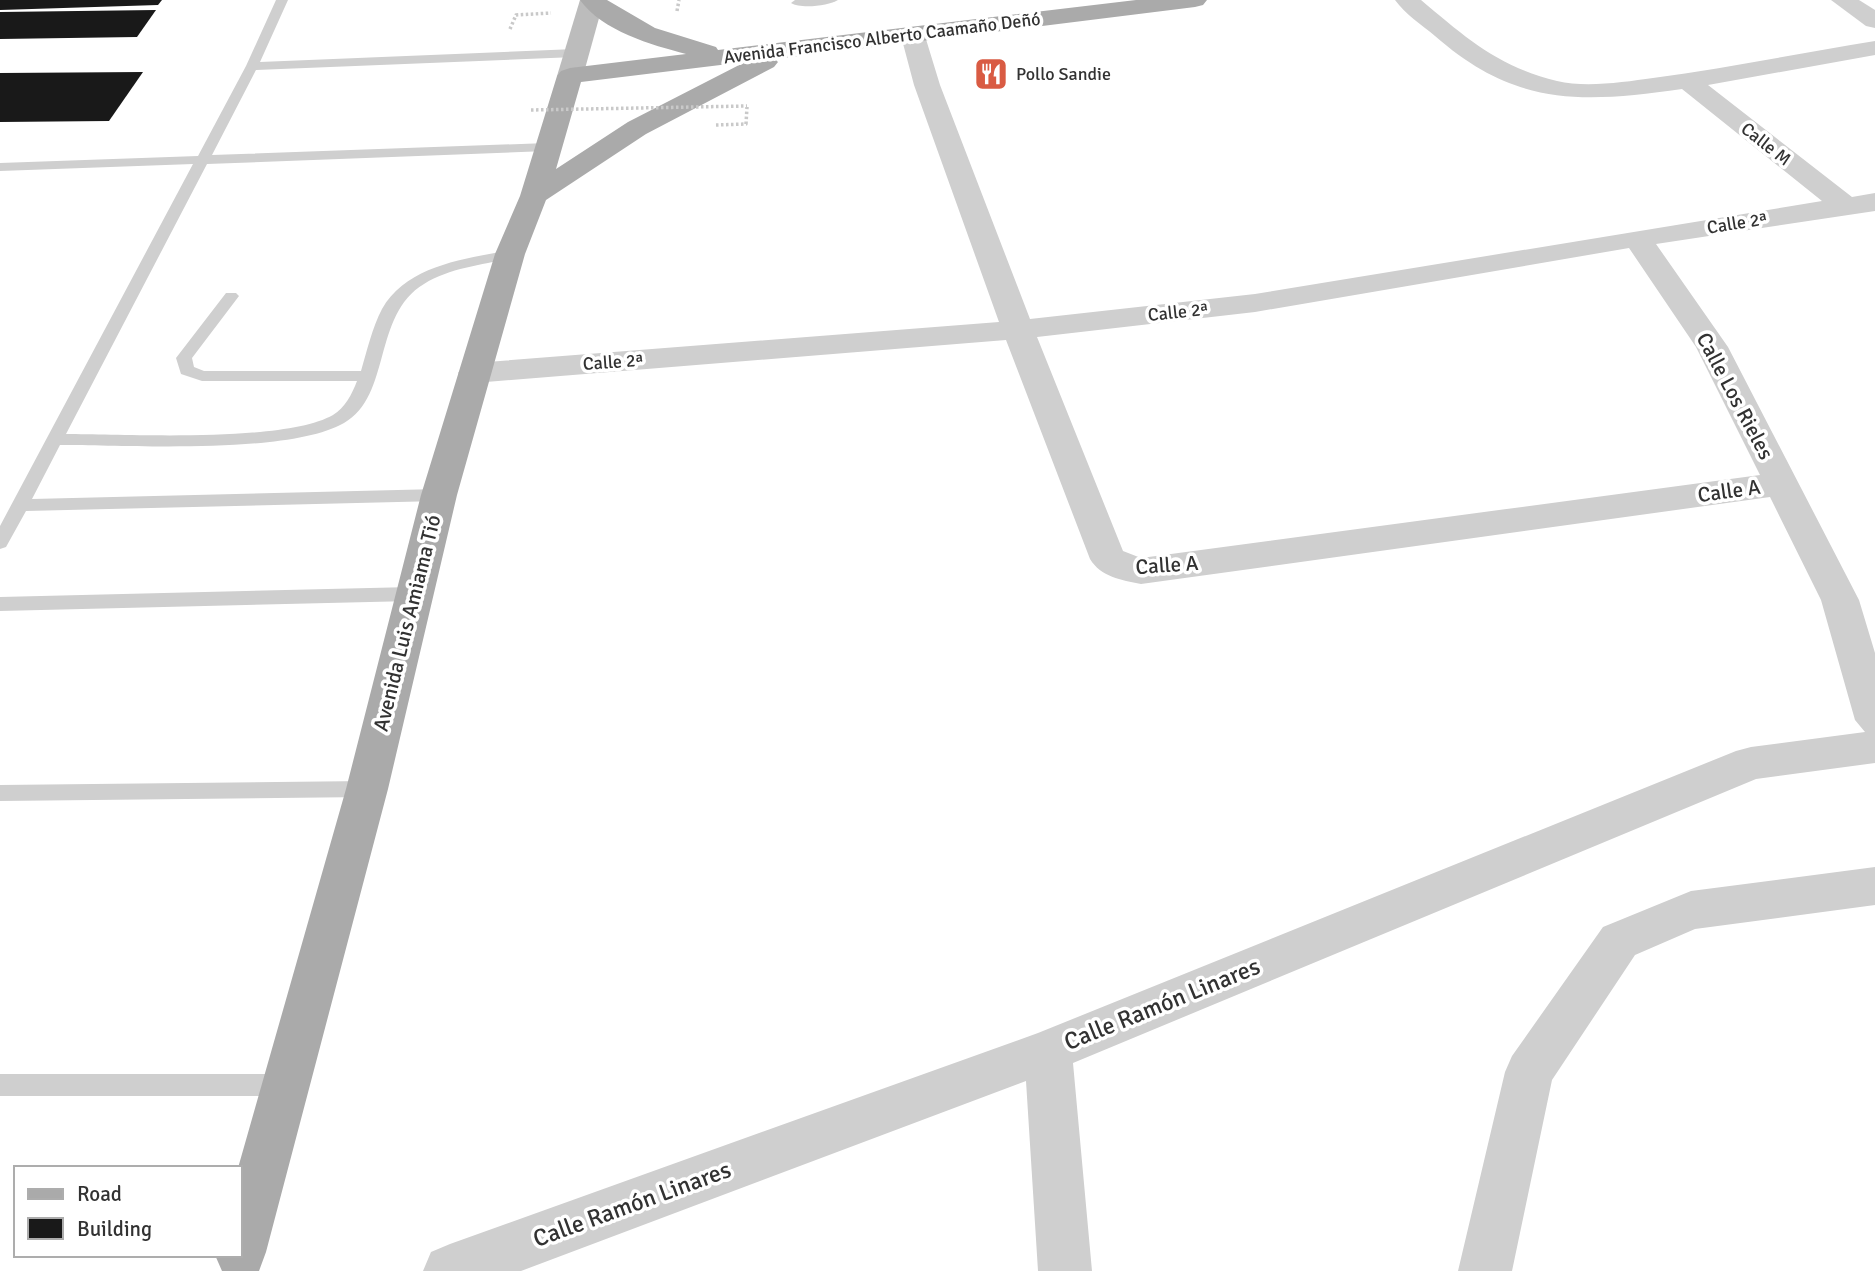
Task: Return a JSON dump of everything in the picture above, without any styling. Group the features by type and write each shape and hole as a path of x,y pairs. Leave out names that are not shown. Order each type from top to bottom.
{"main road":[{"path":"592,0 614,19 639,33 722,56"},
{"name":"Avenida Luis Amiama Tió","path":"242,1243 367,789 412,594 439,495 510,254 534,196 592,0"},
{"name":"Avenida Francisco Alberto Caamaño Deñó","path":"573,64 722,56 913,36 1195,0"},
{"path":"534,196 637,128 750,68 797,48"}],"street":[{"path":"1407,0 1469,54 1517,77 1559,90 1619,90 1687,81 1875,48"},
{"path":"1843,0 1875,22"},
{"name":"Calle A","path":"913,36 927,85 1018,330 1108,559 1122,567 1140,571 1782,484"},
{"name":"Calle M","path":"1687,81 1861,204"},
{"name":"Calle 2ª","path":"474,373 1018,330 1255,303 1637,238 1861,204"},
{"name":"Calle Los Rieles","path":"1637,238 1712,347 1840,600 1875,720"},
{"name":"Calle Ramón Linares","path":"450,1271 1048,1051 1751,763 1875,747"},
{"path":"1485,1271 1529,1072 1619,941 1691,910 1875,886"},
{"path":"1048,1051 1065,1271"}],"lane":[{"path":"0,543 252,66 282,0"},
{"path":"797,3 832,0"},
{"path":"252,66 573,64"},
{"path":"0,167 202,162 547,147"},
{"path":"55,440 287,435 336,422 349,411 361,394 393,302 415,284 444,269 510,254"},
{"path":"231,296 184,358 187,370 202,376 367,376"},
{"path":"20,505 439,495"},
{"path":"0,604 412,594"},
{"path":"0,793 367,789"},
{"path":"0,1085 285,1085"}],"path":[{"path":"516,15 551,14 553,0"},
{"path":"679,0 679,11"},
{"path":"530,110 747,106 746,124"}],"building":[{"path":"0,0 162,0 158,5 0,10"},
{"path":"156,10 137,37 0,39 0,12"},
{"path":"143,72 109,121 0,122 0,73"}],"place":[{"name":"Pollo Sandie","path":"991,74"}]}
